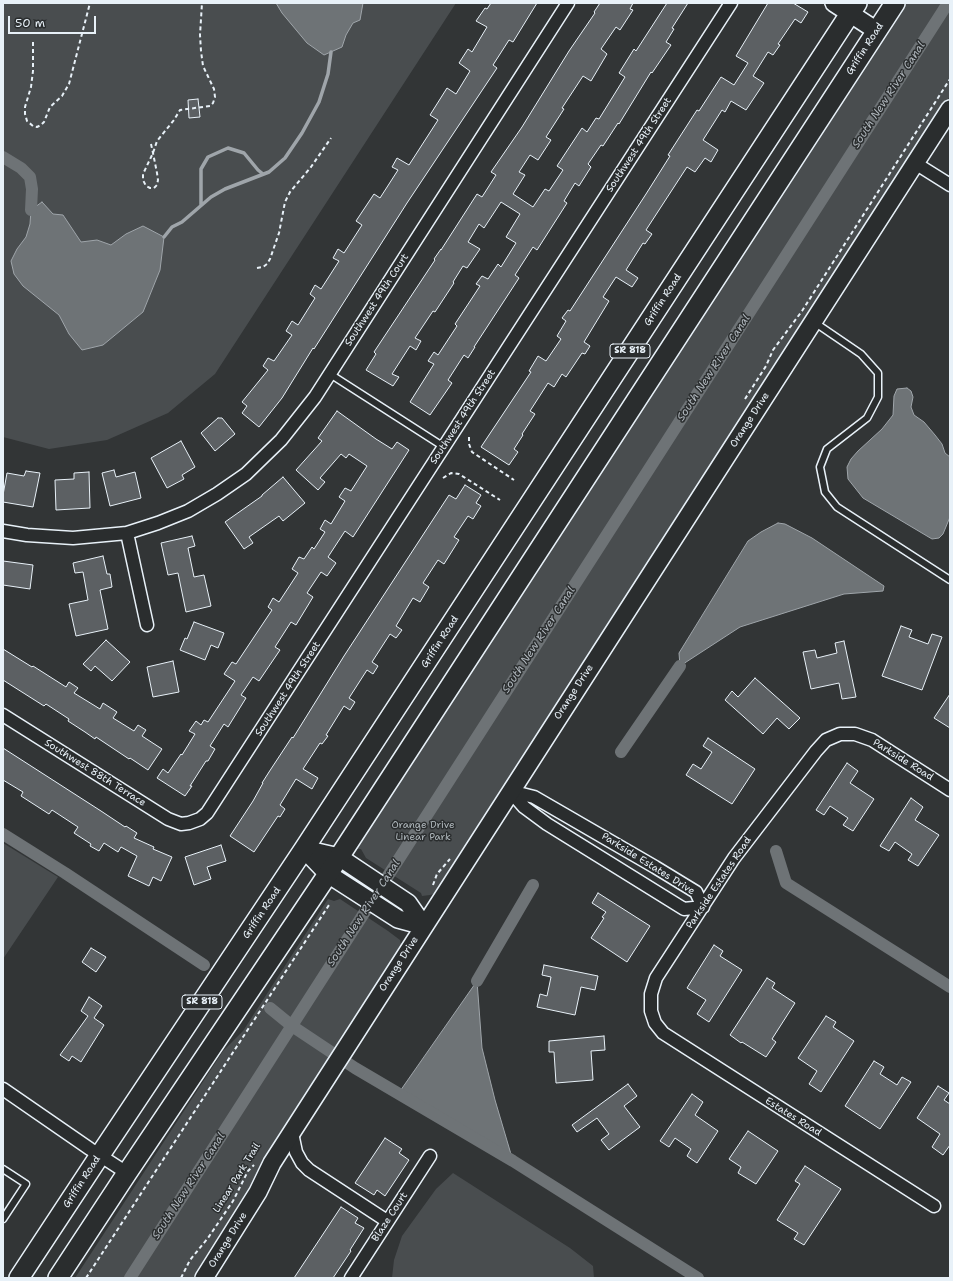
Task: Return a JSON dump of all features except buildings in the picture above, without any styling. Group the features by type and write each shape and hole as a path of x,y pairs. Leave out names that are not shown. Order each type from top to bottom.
{"main road":[{"name":"Griffin Road","path":"58,1278 127,1173 336,879 877,30 892,4"},
{"name":"Griffin Road","path":"19,1278 304,850 853,8"}],"street":[{"name":"Southwest 49th Court","path":"3,531 27,536 73,538 127,533 158,524 188,511 218,494 246,474 281,440 315,397 568,3"},
{"name":"Southwest 49th Street","path":"189,823 200,819 207,813 220,795 730,3"},
{"path":"834,3 853,8 877,30"},
{"name":"Orange Drive","path":"204,1278 258,1192 272,1163 344,1050 950,109"},
{"path":"915,163 950,185"},
{"path":"127,533 147,625"},
{"name":"Southwest 88th Terrace","path":"3,715 168,819 181,824 189,823"},
{"name":"Parkside Estates Road","path":"655,1023 651,1011 651,994 656,978 734,858 826,740 840,734 854,734"},
{"name":"Parkside Road","path":"854,734 872,740 950,790"},
{"name":"Parkside Estates Drive","path":"510,791 534,797 696,892 703,907 684,909 547,824 524,807 510,791"},
{"path":"304,850 346,862 408,903 424,926"},
{"path":"304,850 336,879 398,919 424,926"},
{"path":"617,868 628,852"},
{"name":"Estates Road","path":"655,1023 663,1034 672,1040 934,1206"},
{"path":"3,1089 127,1173"},
{"path":"292,1133 296,1152 302,1163 309,1170 387,1221"},
{"name":"Blaze Court","path":"351,1278 430,1156"}],"lane":[{"path":"813,321 861,354 878,373 878,397 867,418 827,449 820,467 825,492 837,507 950,580"},
{"path":"330,374 444,447"},
{"path":"3,1169 26,1184 3,1219"}],"path":[{"path":"33,42 33,71 31,87 25,107 25,114 28,121 33,126 37,127 41,125 50,107 62,96 69,84 90,3"},
{"path":"151,144 153,153 158,180 157,185 154,188 146,186 143,180 143,174 153,153 157,141 180,110 210,106 213,103 215,97 214,89 203,66 201,51 200,35 202,3"},
{"path":"257,268 263,267 270,259 279,233 285,202 290,192 312,167 331,138"},
{"path":"469,437 469,444 472,452 514,480"},
{"path":"443,478 451,473 459,474 500,500"},
{"path":"86,1278 329,905"},
{"name":"Linear Park Trail","path":"181,1278 190,1260 208,1238 233,1201 248,1171 258,1161"}],"green space":[{"path":"3,3 456,3 215,374 168,413 107,440 49,449 3,437"},
{"name":"Orange Drive Linear Park","path":"903,3 950,3 950,96 620,612 436,893 422,896 421,893 366,858 361,849 357,849 358,843 464,682"},
{"path":"3,843 58,877 3,959"},
{"path":"328,899 334,901 340,899 388,931 400,940 401,949 332,1061 193,1278 75,1278 223,1051 243,1031"},
{"path":"453,1173 570,1248 593,1266 594,1278 392,1278 394,1260 402,1236 436,1189"}],"shaded area":[{"path":"276,3 363,3 360,20 353,23 346,35 342,47 324,55 307,43 282,13"},
{"path":"42,202 53,214 63,215 81,242 97,240 111,245 126,234 143,226 164,237 160,270 143,312 103,345 82,350 69,334 59,315 23,286 14,274 11,261 17,249 26,237 30,224 31,210"},
{"path":"907,388 911,391 913,397 911,407 914,415 924,422 942,444 945,453 950,457 950,517 943,534 939,538 932,539 863,498 848,479 847,467 851,459 882,429 893,415 894,396 897,389"},
{"path":"778,523 785,524 812,538 884,586 883,591 844,594 740,627 680,666 679,653 748,541"},
{"path":"477,981 482,1048 495,1100 513,1161 398,1094"}],"waterway":[{"name":"South New River Canal","path":"130,1278 948,3"},
{"path":"164,237 172,227 182,222 211,197 225,189 269,172 285,158 302,133 319,102 328,74 331,52"},
{"path":"201,205 201,169 208,157 228,148 244,153 263,174"},
{"path":"3,157 21,168 30,177 32,189 31,210"},
{"path":"621,752 680,666"},
{"path":"3,834 204,965"},
{"path":"776,851 786,883 950,987"},
{"path":"477,981 533,885"},
{"path":"270,1008 292,1026 355,1068 513,1161 698,1278"}]}
